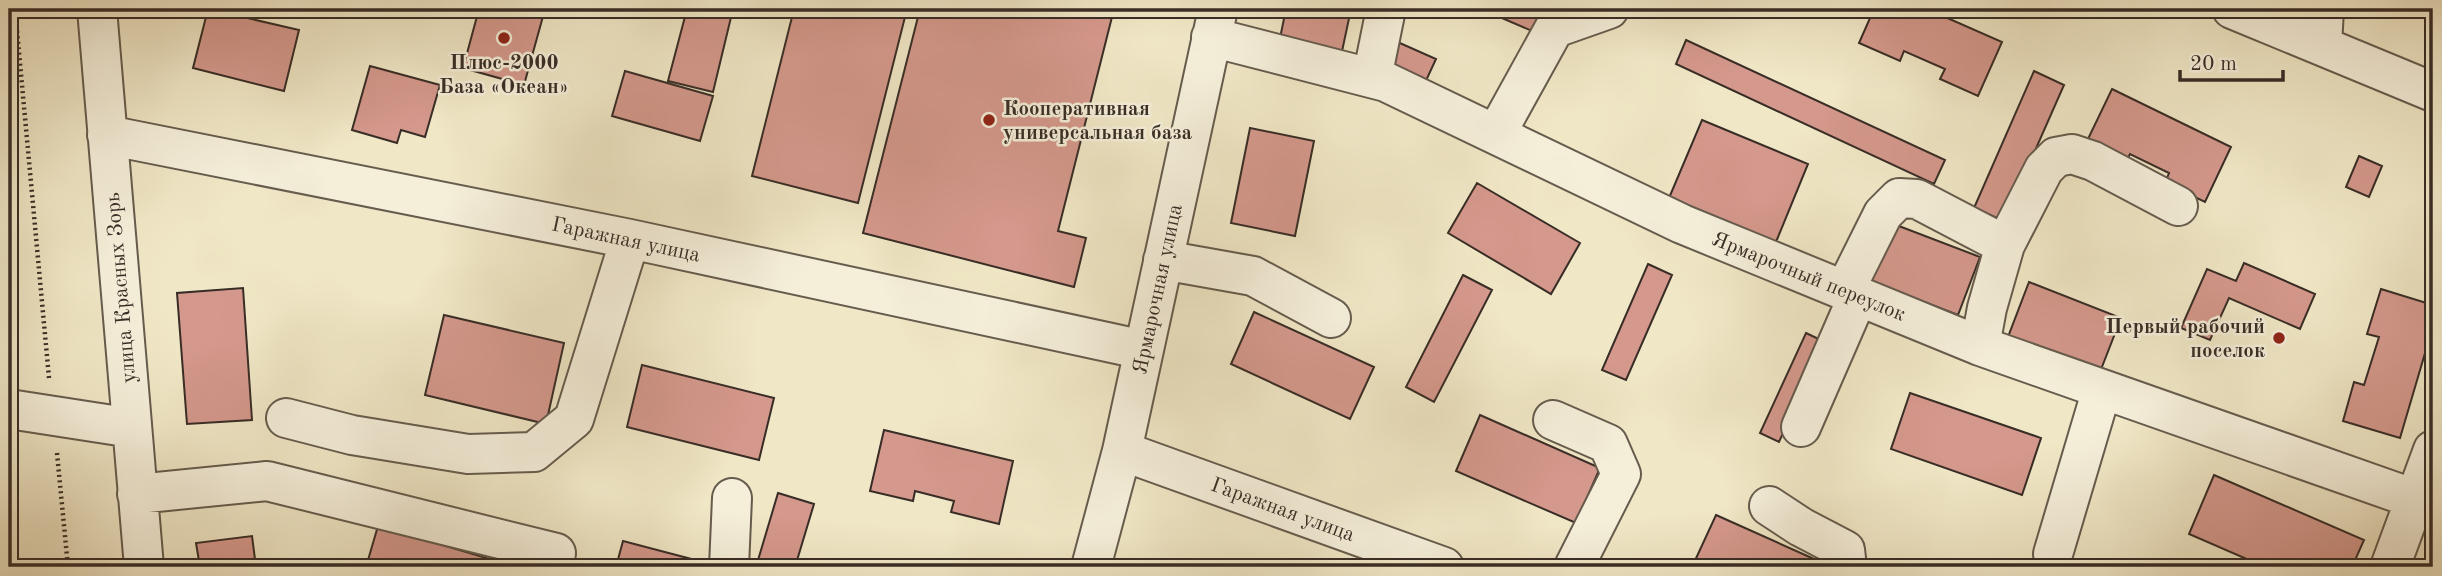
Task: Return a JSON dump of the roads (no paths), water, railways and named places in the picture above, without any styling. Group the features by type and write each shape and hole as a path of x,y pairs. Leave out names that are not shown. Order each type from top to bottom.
{"street":[{"name":"улица Красных Зорь","path":"97,9 144,567"},
{"path":"1372,78 1386,9"},
{"path":"1496,135 1560,18 1609,9"},
{"path":"2232,9 2323,27 2433,92"},
{"name":"Ярмарочный переулок","path":"1214,23 1386,82 1682,224 1980,346 2421,505"},
{"name":"Ярмарочная улица","path":"1091,567 1122,451 1214,23"},
{"name":"Гаражная улица","path":"107,135 630,239 1144,350"},
{"path":"1980,346 1987,308 2005,246 2044,169 2056,157 2072,154 2093,161 2178,206"},
{"path":"1801,427 1883,214 1899,198 1917,199 2005,246"},
{"path":"286,418 352,435 468,453 534,452 574,419 630,239"},
{"path":"1163,260 1253,276 1331,318"},
{"path":"2053,554 2102,389"},
{"path":"9,410 132,428"},
{"path":"1553,420 1608,444 1620,474 1574,567"},
{"path":"2390,567 2421,505 2433,450"},
{"name":"Гаражная улица","path":"1122,451 1444,567"},
{"path":"137,494 267,481 556,553 552,567"},
{"path":"729,567 732,498"},
{"path":"1769,506 1801,527 1845,550 1847,567"}],"place":[{"name":"Плюс-2000 База «Океан»","path":"504,38"},
{"name":"Кооперативная универсальная база","path":"989,120"},
{"name":"Первый рабочий поселок","path":"2279,338"}]}
